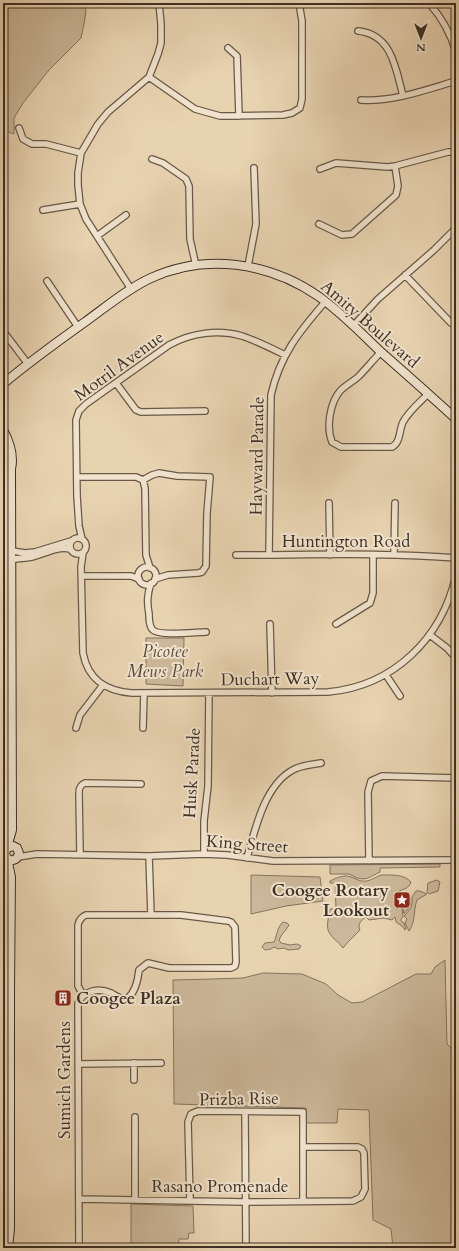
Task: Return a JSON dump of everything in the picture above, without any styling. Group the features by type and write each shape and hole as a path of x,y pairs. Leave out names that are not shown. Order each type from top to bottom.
{"main road":[{"name":"Amity Boulevard","path":"3,384 131,289 156,276 182,268 196,266 218,264 248,266 268,271 289,279 325,302 354,326 456,419"},
{"path":"4,437 12,464 12,830 17,853 11,877 7,970 7,1082 10,1229 8,1248"},
{"path":"11,877 5,852 12,830"},
{"path":"7,848 13,846 17,853"},
{"path":"7,858 11,860 17,853"},
{"path":"10,1229 14,1248"}],"street":[{"path":"131,289 86,219 80,204 78,185 81,153 98,124 108,112 149,77 158,54 160,43 161,24 159,3"},
{"path":"149,77 195,109 220,116 284,115 292,113 301,106 302,99 302,21 299,3"},
{"path":"429,3 445,25 456,49"},
{"path":"358,32 364,32 377,37 387,47 394,60 403,96"},
{"path":"228,48 237,56 239,116"},
{"path":"361,100 373,101 403,96 456,81"},
{"path":"19,128 23,139 32,144 46,144 81,153"},
{"path":"320,169 336,163 388,167 448,152 456,152"},
{"path":"152,159 163,163 187,176 189,186 190,239 196,266"},
{"path":"319,224 342,235 352,234 396,195 398,186 395,166"},
{"path":"248,266 256,224 254,168"},
{"path":"43,210 80,204"},
{"path":"97,236 126,215"},
{"path":"354,326 378,299 456,228"},
{"path":"405,275 451,323 456,319"},
{"path":"47,281 78,327"},
{"name":"Hayward Parade","path":"269,555 271,395 273,385 285,355 302,328 325,302"},
{"path":"3,331 28,364"},
{"name":"Motril Avenue","path":"82,539 79,526 76,420 77,415 86,404 169,345 185,337 214,333 234,334 254,340 285,355"},
{"path":"381,352 340,392 334,401 330,412 330,439 335,444 341,447 392,447 397,443 404,420 428,394"},
{"path":"116,383 136,410 141,412 205,411"},
{"path":"77,477 136,477 143,480 159,473 177,476 210,477 207,513 206,566 202,572 168,575 147,584 131,576 82,576"},
{"path":"143,480 145,488 146,555 141,570 141,581 147,594 150,627 155,632 163,634 206,632"},
{"path":"329,503 330,555"},
{"path":"394,555 395,503"},
{"name":"Motril Avenue","path":"72,540 79,526"},
{"path":"79,537 85,542 86,546 86,550 79,554 75,554 70,549 63,548 32,556 12,555 29,553 79,537"},
{"path":"70,549 69,546 72,540"},
{"name":"Duchart Way","path":"83,553 81,567 84,660 86,666 93,676 103,685 119,691 132,693 209,694 328,692 342,691 368,683 386,675 408,658 430,635 446,606 455,585 456,575"},
{"name":"Duchart Way","path":"75,554 81,567"},
{"path":"146,555 152,570 153,581 147,594"},
{"name":"Huntington Road","path":"236,555 394,555 456,558"},
{"path":"336,624 370,603 373,593 373,555"},
{"path":"131,576 147,567 168,575"},
{"path":"270,624 272,693"},
{"path":"430,635 447,648 456,658"},
{"path":"386,675 400,696"},
{"path":"76,728 80,715 103,685"},
{"path":"143,728 144,693"},
{"name":"Husk Parade","path":"204,854 204,821 208,786 209,694"},
{"path":"247,858 262,809 274,787 291,771 305,765 321,763"},
{"path":"369,861 368,788 371,781 382,776 456,778"},
{"path":"80,854 79,793 81,785 141,784"},
{"name":"King Street","path":"17,853 150,856 204,854 273,862 456,860"},
{"path":"150,856 151,915"},
{"path":"86,915 151,915 191,915 231,922 236,929 236,962 234,966 231,968 172,969 148,963 139,970 137,983 132,994 128,998 121,999 112,993 99,990 84,995 78,986 78,925 81,918 86,915"},
{"name":"Sumich Gardens","path":"79,1248 78,1003 84,995"},
{"path":"134,1063 134,1080"},
{"path":"78,1064 161,1063"},
{"name":"Prizba Rise","path":"190,1201 188,1122 191,1114 198,1111 303,1112 303,1147"},
{"path":"246,1112 246,1248"},
{"path":"134,1200 135,1117"},
{"path":"303,1147 303,1201"},
{"name":"Rasano Promenade","path":"79,1199 246,1202 353,1201 361,1197 365,1189 364,1153 362,1149 358,1147 303,1147"}],"green space":[{"path":"3,3 84,3 86,11 81,38 49,70 23,103 14,118 14,134 3,130"},
{"name":"Picotee Mews Park","path":"146,638 184,638 183,686 146,684"},
{"path":"440,864 440,867 380,868 380,872 363,879 349,874 330,874 330,865"},
{"path":"251,875 320,877 323,901 286,906 251,914"},
{"path":"381,875 401,876 411,882 409,886 401,890 397,895 397,909 399,907 402,908 403,917 401,921 404,923 406,929 405,930 396,922 395,917 392,920 384,918 369,920 366,917 359,924 360,930 343,948 328,929 330,909 336,909 335,884 330,883 330,881 343,876 349,876 360,881 367,881"},
{"path":"437,880 440,882 438,891 429,894 427,892 428,883"},
{"path":"416,891 427,894 417,900 414,920 409,931 405,923 407,919 404,916 411,908 412,897"},
{"path":"405,896 410,897 411,902 409,908 404,914 403,907 405,906"},
{"path":"283,922 289,925 279,940 281,943 290,945 297,944 301,946 299,949 288,950 274,947 265,950 262,947 265,943 274,942 278,929"},
{"path":"445,960 447,1044 456,1053 456,1248 393,1248 391,1229 373,1220 369,1110 338,1109 337,1123 306,1123 306,1108 174,1104 173,980 243,978 263,973 302,974 326,984 338,995 352,1003 362,1002 416,974 431,974 435,967"},
{"path":"131,1204 193,1206 194,1233 189,1233 188,1239 179,1239 178,1248 131,1248"}],"place":[{"name":"Coogee Rotary Lookout","path":"402,900"},
{"name":"Coogee Plaza","path":"63,998"}]}
